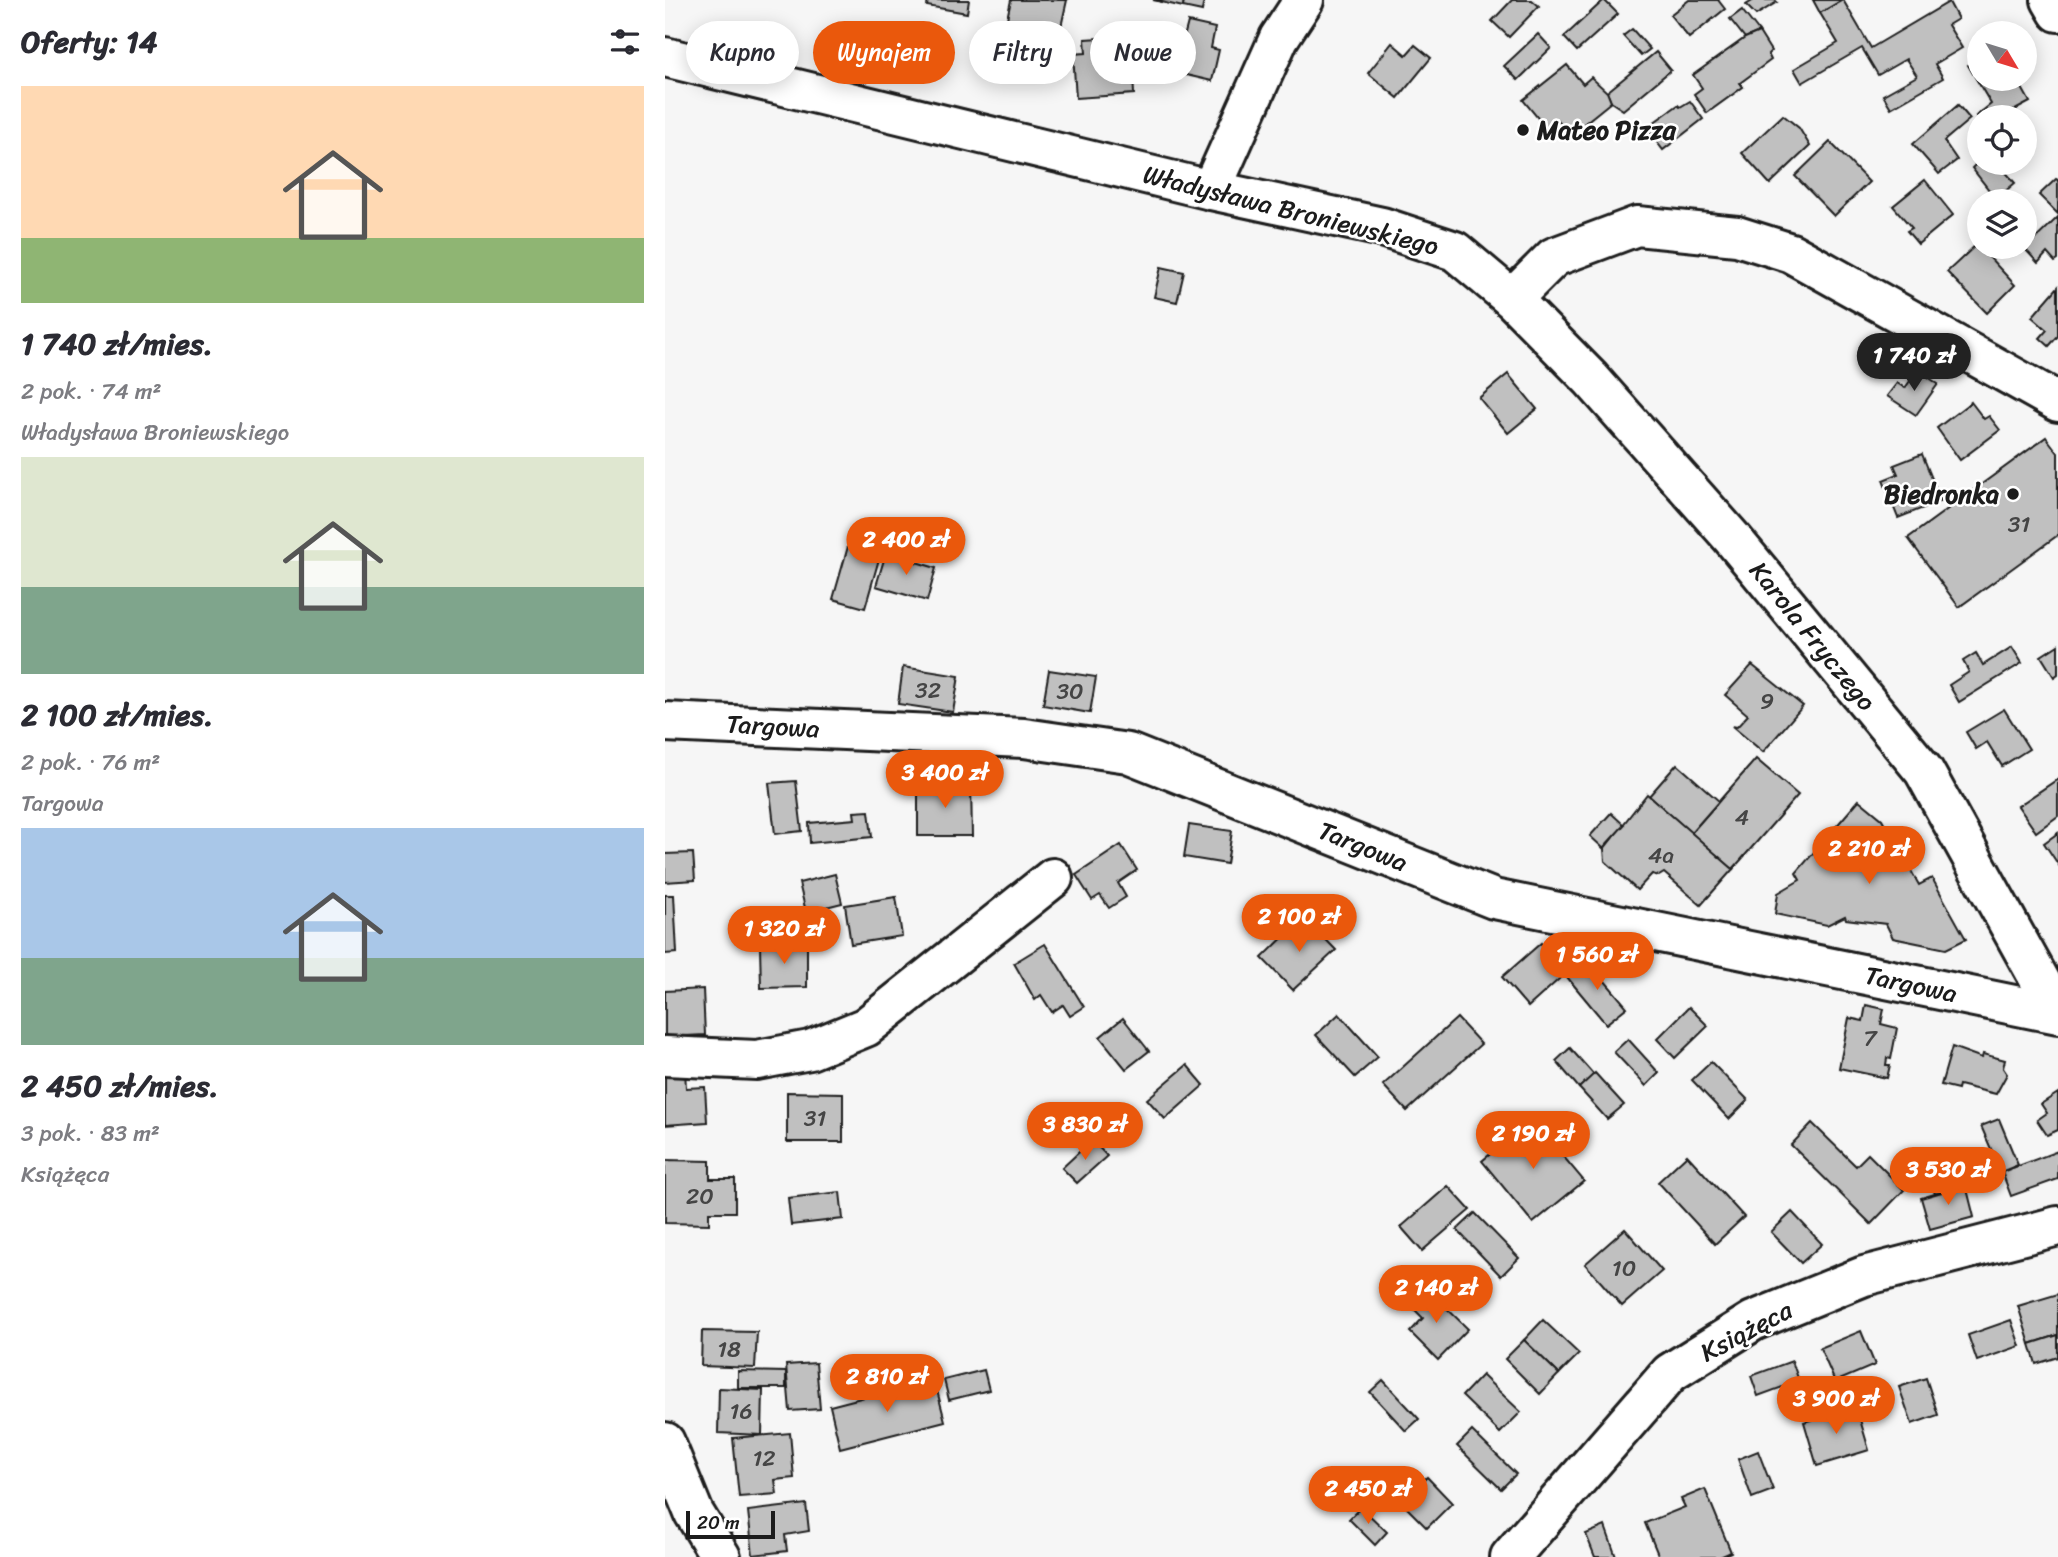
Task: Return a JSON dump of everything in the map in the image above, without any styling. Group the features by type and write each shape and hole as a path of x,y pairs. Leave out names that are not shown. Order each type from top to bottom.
{"street":[{"path":"1211,190 1279,38 1304,0"},
{"path":"2051,0 2058,12"},
{"name":"Władysława Broniewskiego","path":"665,57 1211,190 1382,227 1455,251 1513,299"},
{"path":"1513,299 1554,257 1637,226 1737,236 1791,253 2058,402"},
{"name":"Karola Fryczego","path":"1513,299 1591,379 1732,538 1923,771 2058,1014"},
{"name":"Targowa","path":"665,722 1024,738 1128,752 1494,899 2058,1014"},
{"path":"665,1056 757,1060 810,1050 866,1027 1053,878"},
{"name":"Książęca","path":"1510,1557 1671,1373 1753,1321 1864,1276 2058,1226"},
{"path":"665,1441 694,1513 721,1557"}],"building":[{"path":"928,0 969,0 967,13 927,6"},
{"path":"1011,0 1067,0 1062,21 1006,21"},
{"path":"1153,0 1184,0 1183,7"},
{"path":"1184,0 1204,0 1202,11 1183,7"},
{"path":"1512,0 1532,0 1539,6 1509,37 1492,21"},
{"path":"1604,0 1618,14 1577,51 1564,37"},
{"path":"1689,0 1718,0 1725,9 1689,38 1670,15"},
{"path":"1754,0 1777,2 1756,15 1746,5"},
{"path":"1813,0 1842,0 1820,13"},
{"path":"1843,0 1871,48 1949,2 1958,19 1948,25 1962,48 1935,64 1943,78 1891,108 1883,95 1917,76 1906,59 1878,75 1862,48 1802,83 1794,69 1838,43 1820,13"},
{"path":"1742,10 1759,32 1745,38 1730,19"},
{"path":"1196,24 1215,28 1211,48 1219,50 1212,81 1196,77"},
{"path":"1632,29 1650,49 1641,56 1623,36"},
{"path":"1759,32 1771,51 1768,54 1771,60 1740,83 1743,87 1707,113 1694,94 1702,88 1693,75 1745,38"},
{"path":"1538,34 1551,48 1518,80 1504,66"},
{"path":"1085,39 1090,39 1090,84 1133,84 1134,94 1076,98 1076,54 1086,53"},
{"path":"1392,43 1406,55 1415,45 1431,58 1398,98 1368,73"},
{"path":"1656,52 1671,70 1623,110 1611,102 1607,92"},
{"path":"1567,65 1583,84 1591,77 1607,92 1611,102 1570,135 1558,120 1546,128 1523,100"},
{"path":"1983,91 2024,91 2030,102 2024,105 1991,104"},
{"path":"1690,101 1703,119 1663,150 1646,128 1678,105 1680,107"},
{"path":"1958,105 1967,116 1967,122 1944,141 1957,160 1939,174 1913,144"},
{"path":"1783,115 1799,128 1810,146 1770,184 1742,153"},
{"path":"1830,142 1869,182 1834,216 1795,176"},
{"path":"1977,175 2008,175 2015,183 2008,189 1988,189"},
{"path":"1925,180 1953,215 1918,244 1907,231 1912,228 1893,206"},
{"path":"2058,180 2058,214 2039,195"},
{"path":"2058,217 2058,260 2055,262 2047,253 2038,263 2034,259 2037,259 2037,237"},
{"path":"1967,253 1967,259 1991,259 2015,285 1987,313 1947,272"},
{"path":"1161,267 1184,272 1177,302 1154,297"},
{"path":"2058,287 2058,336 2049,346 2040,338 2047,330 2032,317"},
{"path":"1918,370 1938,384 1916,415 1887,396 1897,383 1905,388"},
{"path":"1508,374 1537,409 1508,433 1479,398"},
{"path":"1971,402 1984,419 1989,416 2000,430 1960,460 1937,428"},
{"name":"Biedronka","path":"2046,437 2058,453 2058,535 1959,607 1908,538"},
{"path":"1922,454 1941,501 1898,518 1883,480 1898,474 1894,465"},
{"path":"849,543 881,552 865,608 833,599"},
{"path":"886,553 936,568 927,601 876,586"},
{"path":"2058,645 2058,674 2054,677 2041,656"},
{"path":"2012,647 2022,663 1959,702 1949,685 1969,672 1963,661 1976,653 1983,665"},
{"path":"1752,665 1803,706 1763,752 1732,726 1737,727 1748,715 1725,695"},
{"path":"903,667 959,676 953,712 898,704"},
{"path":"1049,670 1096,677 1090,713 1043,705"},
{"path":"2004,709 2029,749 2002,766 1987,742 1976,749 1966,732"},
{"path":"1756,759 1798,795 1733,869 1691,833"},
{"path":"1677,764 1719,801 1691,833 1649,796"},
{"path":"2058,779 2058,816 2036,832 2018,806"},
{"path":"796,781 802,831 775,834 769,783"},
{"path":"918,783 971,783 972,836 918,836"},
{"path":"1647,794 1733,869 1701,905 1664,873 1659,876 1652,874 1637,890 1605,861 1604,849"},
{"path":"1859,800 1882,819 1919,885 1932,878 1966,939 1946,949 1893,938 1886,924 1846,919 1845,916 1827,925 1775,914 1778,893 1800,880 1796,873"},
{"path":"869,811 872,837 810,843 809,823 855,819 854,812"},
{"path":"1611,813 1624,825 1603,848 1590,836"},
{"path":"1189,825 1232,831 1227,864 1184,857"},
{"path":"2058,833 2058,864 2044,843"},
{"path":"1121,845 1137,870 1118,883 1126,897 1109,908 1100,895 1092,900 1076,875"},
{"path":"693,853 695,880 665,882 665,854"},
{"path":"835,874 842,903 806,912 799,883"},
{"path":"665,895 674,895 677,953 665,954"},
{"path":"896,897 902,936 851,944 845,905"},
{"path":"1304,917 1336,950 1293,990 1262,958"},
{"path":"1541,943 1567,972 1528,1007 1502,977"},
{"path":"807,944 807,987 761,988 760,945"},
{"path":"1045,944 1084,1007 1070,1016 1063,1005 1052,1012 1041,995 1035,1000 1014,963"},
{"path":"1587,960 1627,1007 1606,1024 1567,977"},
{"path":"703,989 705,1035 665,1037 665,991"},
{"path":"1866,1005 1884,1009 1881,1024 1897,1028 1891,1059 1887,1058 1886,1065 1890,1065 1887,1078 1839,1068 1849,1018 1863,1021"},
{"path":"1689,1007 1708,1026 1675,1058 1657,1039"},
{"path":"1339,1014 1378,1057 1355,1077 1316,1035"},
{"path":"1123,1018 1149,1051 1126,1069 1100,1037"},
{"path":"1457,1018 1481,1044 1407,1111 1383,1085"},
{"path":"1628,1039 1659,1073 1646,1086 1614,1052"},
{"path":"1952,1047 1982,1058 1983,1054 2005,1060 2003,1068 2007,1074 1996,1094 1959,1085 1958,1089 1941,1085"},
{"path":"1570,1048 1594,1075 1579,1088 1556,1061"},
{"path":"1711,1062 1748,1100 1729,1119 1692,1080"},
{"path":"1187,1065 1204,1085 1165,1119 1147,1099"},
{"path":"685,1070 686,1088 705,1087 707,1122 665,1125 665,1071"},
{"path":"1595,1073 1624,1105 1607,1119 1579,1088"},
{"path":"787,1092 843,1093 843,1142 787,1142"},
{"path":"2058,1093 2058,1130 2047,1135 2037,1120 2047,1113 2041,1104"},
{"path":"1532,1119 1584,1181 1533,1223 1482,1161"},
{"path":"1999,1119 2018,1165 2001,1172 1981,1126"},
{"path":"1812,1123 1856,1166 1868,1154 1904,1190 1871,1224 1791,1145"},
{"path":"1092,1140 1107,1156 1077,1183 1062,1168"},
{"path":"2058,1151 2058,1179 2011,1196 2002,1172"},
{"path":"1687,1155 1744,1217 1715,1244 1658,1182"},
{"path":"665,1160 710,1161 710,1179 735,1179 735,1212 709,1212 709,1224 665,1223"},
{"path":"1962,1171 1966,1185 1935,1194 1931,1180"},
{"path":"1966,1185 1974,1217 1930,1229 1921,1198"},
{"path":"1448,1186 1470,1210 1422,1251 1401,1227"},
{"path":"840,1192 843,1219 791,1225 788,1198"},
{"path":"1792,1212 1822,1244 1801,1263 1771,1232"},
{"path":"1475,1213 1519,1258 1501,1276 1457,1230"},
{"path":"1625,1229 1662,1271 1622,1306 1585,1264"},
{"path":"1426,1288 1468,1329 1438,1360 1410,1332 1423,1318 1410,1305"},
{"path":"2058,1294 2058,1335 2030,1344 2018,1306"},
{"path":"1543,1320 1579,1354 1559,1374 1524,1340"},
{"path":"2011,1320 2020,1346 1977,1361 1968,1335"},
{"path":"702,1331 757,1332 755,1368 701,1366"},
{"path":"1861,1331 1875,1365 1835,1382 1820,1348"},
{"path":"2058,1335 2058,1357 2036,1364 2030,1344"},
{"path":"1524,1340 1559,1374 1540,1394 1505,1359"},
{"path":"1792,1361 1799,1381 1758,1396 1751,1376"},
{"path":"816,1363 820,1409 790,1411 786,1365"},
{"path":"984,1370 989,1390 949,1400 944,1380"},
{"path":"738,1371 786,1372 786,1388 738,1388"},
{"path":"1482,1375 1521,1412 1500,1433 1462,1396"},
{"path":"1926,1378 1938,1415 1912,1424 1899,1387"},
{"path":"934,1379 945,1421 840,1448 830,1406"},
{"path":"1383,1380 1419,1419 1406,1431 1370,1392"},
{"path":"719,1388 763,1390 762,1435 718,1433"},
{"path":"1856,1406 1869,1450 1817,1466 1804,1422"},
{"path":"1472,1431 1516,1474 1501,1489 1457,1446"},
{"path":"790,1433 794,1478 775,1480 777,1494 739,1497 733,1438"},
{"path":"1758,1451 1773,1490 1752,1498 1738,1459"},
{"path":"1427,1477 1452,1503 1427,1528 1401,1502"},
{"path":"1705,1489 1731,1552 1720,1557 1659,1557 1645,1523 1685,1507 1681,1499"},
{"path":"806,1504 809,1531 785,1535 787,1551 753,1555 748,1511"},
{"path":"1361,1507 1387,1532 1375,1545 1349,1519"},
{"path":"1605,1526 1616,1557 1595,1557 1586,1534"}],"place":[{"name":"Mateo Pizza","path":"1523,130"},
{"name":"Biedronka","path":"2013,494"}]}
